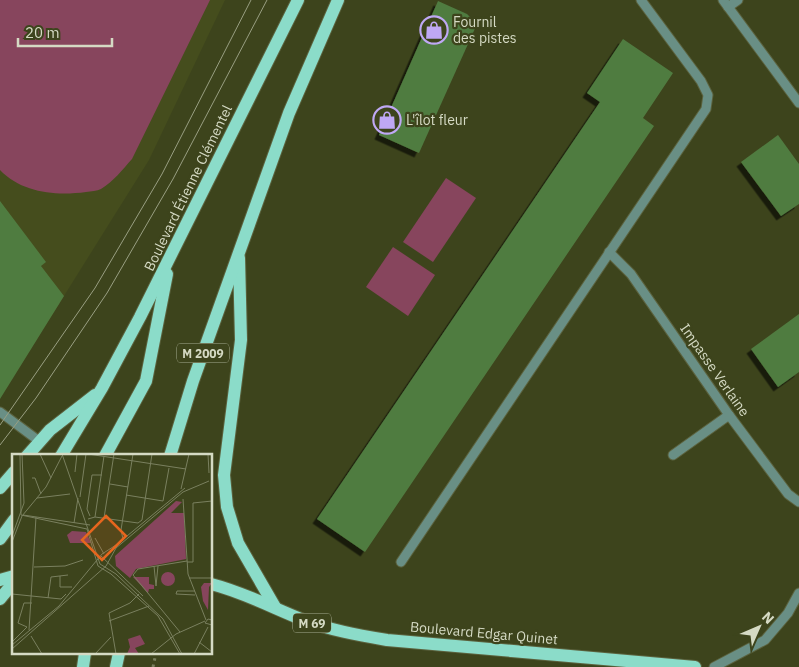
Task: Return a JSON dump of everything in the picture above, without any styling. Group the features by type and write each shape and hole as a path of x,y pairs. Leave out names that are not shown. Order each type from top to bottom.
{"main road":[{"name":"Boulevard Étienne Clémentel","path":"62,454 102,388 170,257 298,0"},
{"name":"M 2009","path":"171,454 193,381 289,112 338,0"},
{"path":"239,250 241,340 224,475 227,507 238,543 275,607"},
{"path":"106,454 146,381 170,257"},
{"path":"29,454 40,440 102,388"},
{"path":"0,488 12,474"},
{"path":"0,539 12,523"},
{"path":"0,599 12,584"},
{"name":"M 69","path":"212,584 247,595 275,607"},
{"name":"Boulevard Edgar Quinet","path":"275,607 310,622 350,634 388,640 695,667"},
{"path":"82,667 85,654"},
{"path":"116,667 119,654"}],"street":[{"path":"402,562 706,109 708,96 701,81 641,0"},
{"path":"738,0 726,4 799,103"},
{"name":"Impasse Verlaine","path":"609,252 631,274 729,415 788,494 799,502"},
{"path":"0,412 40,440"},
{"path":"673,455 729,415"},
{"path":"714,667 765,640 788,613 799,593"}],"path":[{"path":"153,667 156,654"}],"shaded area":[{"path":"0,0 225,0 149,160 12,379 0,369"},
{"path":"0,0 210,0 132,159 114,179 101,189 75,193 40,191 18,184 0,170"},
{"path":"446,178 476,198 433,262 403,242"},
{"path":"393,247 435,275 408,316 366,287"}],"building":[{"path":"438,1 467,14 477,24 419,153 379,135"},
{"path":"623,39 673,73 643,118 654,126 365,552 317,519 600,102 587,93"},
{"path":"778,135 799,164 799,204 781,216 741,162"},
{"path":"0,201 46,262 41,266 64,296 0,399"},
{"path":"799,314 799,372 778,387 751,349"}],"tram line":[{"path":"0,425 95,288 162,174 251,0"},
{"path":"0,445 36,398 107,293 173,179 267,0"}],"place":[{"name":"Fournil des pistes","path":"434,30"},
{"name":"L'îlot fleur","path":"387,120"}]}
